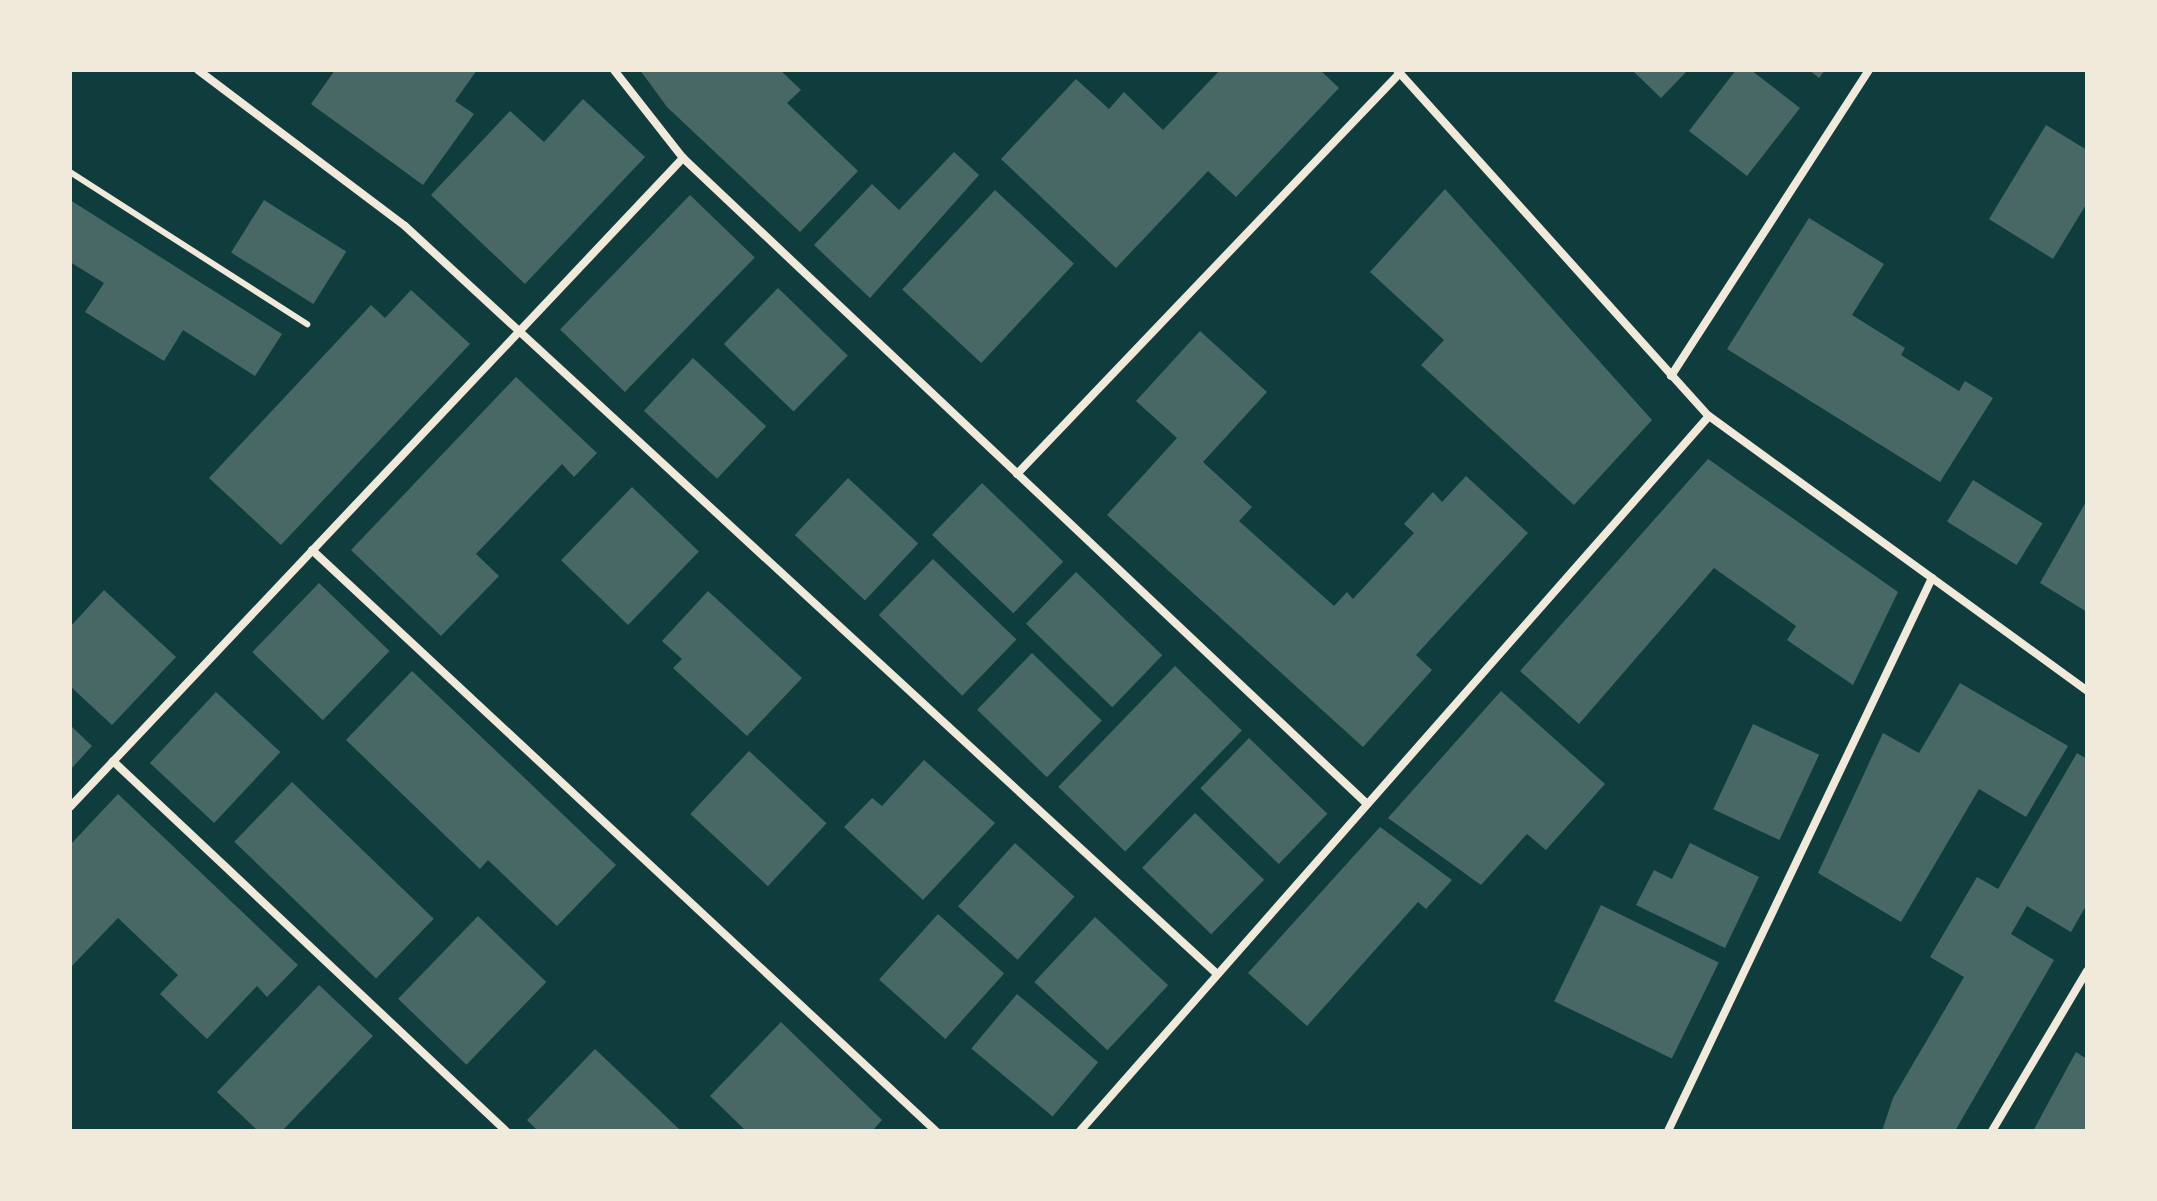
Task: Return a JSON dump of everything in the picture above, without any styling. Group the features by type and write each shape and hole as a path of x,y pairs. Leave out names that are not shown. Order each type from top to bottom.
{"street":[{"path":"198,70 405,226 1216,973"},
{"path":"614,70 683,158 1365,802"},
{"path":"1671,376 1869,70"},
{"path":"1017,474 1399,72 1709,416 2087,691"},
{"path":"70,807 683,158"},
{"path":"1080,1131 1365,802 1709,416"},
{"path":"312,550 936,1131"},
{"path":"1668,1131 1932,578"},
{"path":"113,761 506,1131"},
{"path":"1992,1131 2087,971"}],"lane":[{"path":"70,172 307,324"}],"building":[{"path":"335,70 477,70 455,101 474,114 423,185 311,104"},
{"path":"640,70 780,70 801,90 787,103 858,171 800,232 667,107"},
{"path":"1220,70 1320,70 1339,88 1236,197 1208,171 1116,268 1001,159 1076,79 1109,109 1124,92 1163,130"},
{"path":"1632,70 1688,70 1661,98"},
{"path":"1736,70 1751,70 1800,108 1747,176 1689,131"},
{"path":"1809,70 1825,70 1819,78"},
{"path":"583,99 645,157 525,284 431,195 510,111 544,142"},
{"path":"2046,125 2087,150 2087,203 2053,259 1989,219"},
{"path":"954,152 979,175 870,298 814,245 872,184 899,210"},
{"path":"1445,189 1652,420 1574,505 1421,365 1444,340 1370,272"},
{"path":"995,190 1074,264 981,363 902,289"},
{"path":"690,195 755,258 625,392 560,330"},
{"path":"70,200 282,334 255,376 183,330 164,361 85,312 104,283 70,262"},
{"path":"264,200 346,251 313,304 231,253"},
{"path":"1809,218 1884,264 1852,315 1905,348 1901,355 1959,391 1965,381 1993,398 1940,482 1727,349"},
{"path":"778,288 848,355 794,411 724,344"},
{"path":"411,290 470,344 281,545 209,478 371,305 385,318"},
{"path":"1200,331 1267,392 1203,462 1252,507 1239,521 1334,606 1347,592 1353,599 1414,533 1404,524 1433,492 1442,502 1466,476 1528,533 1416,655 1432,670 1363,747 1107,515 1177,438 1136,401"},
{"path":"693,358 766,426 717,479 644,411"},
{"path":"516,377 597,453 574,477 562,464 476,554 499,576 441,636 351,550"},
{"path":"1708,459 1898,592 1853,685 1787,640 1796,626 1714,568 1579,724 1520,671"},
{"path":"848,478 918,543 865,601 795,535"},
{"path":"1973,480 2043,523 2017,565 1947,522"},
{"path":"982,483 1063,561 1013,613 932,535"},
{"path":"632,487 699,552 628,625 561,560"},
{"path":"2087,500 2087,612 2040,583"},
{"path":"933,559 1016,640 962,696 879,615"},
{"path":"1076,572 1162,655 1112,707 1026,624"},
{"path":"319,583 389,651 323,720 252,652"},
{"path":"104,590 176,657 112,725 70,686 70,627"},
{"path":"708,591 802,678 747,736 673,668 682,659 662,641"},
{"path":"1032,653 1102,720 1047,777 977,710"},
{"path":"1175,666 1242,731 1125,851 1058,787"},
{"path":"412,671 616,865 557,926 488,860 480,869 346,740"},
{"path":"1960,683 2068,746 2026,817 1979,789 1901,922 1818,873 1883,733 1919,753"},
{"path":"1501,691 1605,784 1546,850 1527,834 1481,885 1388,818"},
{"path":"216,692 280,752 214,823 150,763"},
{"path":"1753,724 1819,755 1779,840 1713,809"},
{"path":"70,725 92,746 70,770"},
{"path":"1249,738 1327,814 1279,864 1200,788"},
{"path":"749,751 827,823 768,886 690,814"},
{"path":"2077,753 2087,759 2087,904 2071,932 2027,906 2011,934 2054,960 1955,1131 1882,1131 1893,1098 1964,977 1930,957 1977,877 1998,889"},
{"path":"924,760 995,823 923,900 844,827 872,798 882,806"},
{"path":"292,782 434,919 376,979 234,842"},
{"path":"118,794 298,965 267,997 257,986 207,1039 160,994 178,975 118,918 70,968 70,845"},
{"path":"1195,813 1264,880 1211,934 1142,868"},
{"path":"1380,827 1452,880 1426,909 1418,902 1307,1026 1248,973"},
{"path":"1015,843 1074,897 1018,960 958,906"},
{"path":"1690,843 1759,877 1725,948 1636,905 1654,870 1672,879"},
{"path":"1601,905 1719,962 1672,1059 1554,1001"},
{"path":"938,914 1004,974 945,1039 879,979"},
{"path":"478,916 546,982 466,1065 398,999"},
{"path":"1095,917 1168,985 1107,1050 1034,982"},
{"path":"319,985 373,1036 282,1131 258,1131 217,1092"},
{"path":"1017,994 1098,1062 1053,1117 971,1048"},
{"path":"781,1022 882,1120 872,1131 746,1131 710,1096"},
{"path":"595,1049 681,1131 538,1131 527,1120"},
{"path":"2076,1052 2087,1059 2087,1131 2033,1131"}]}
